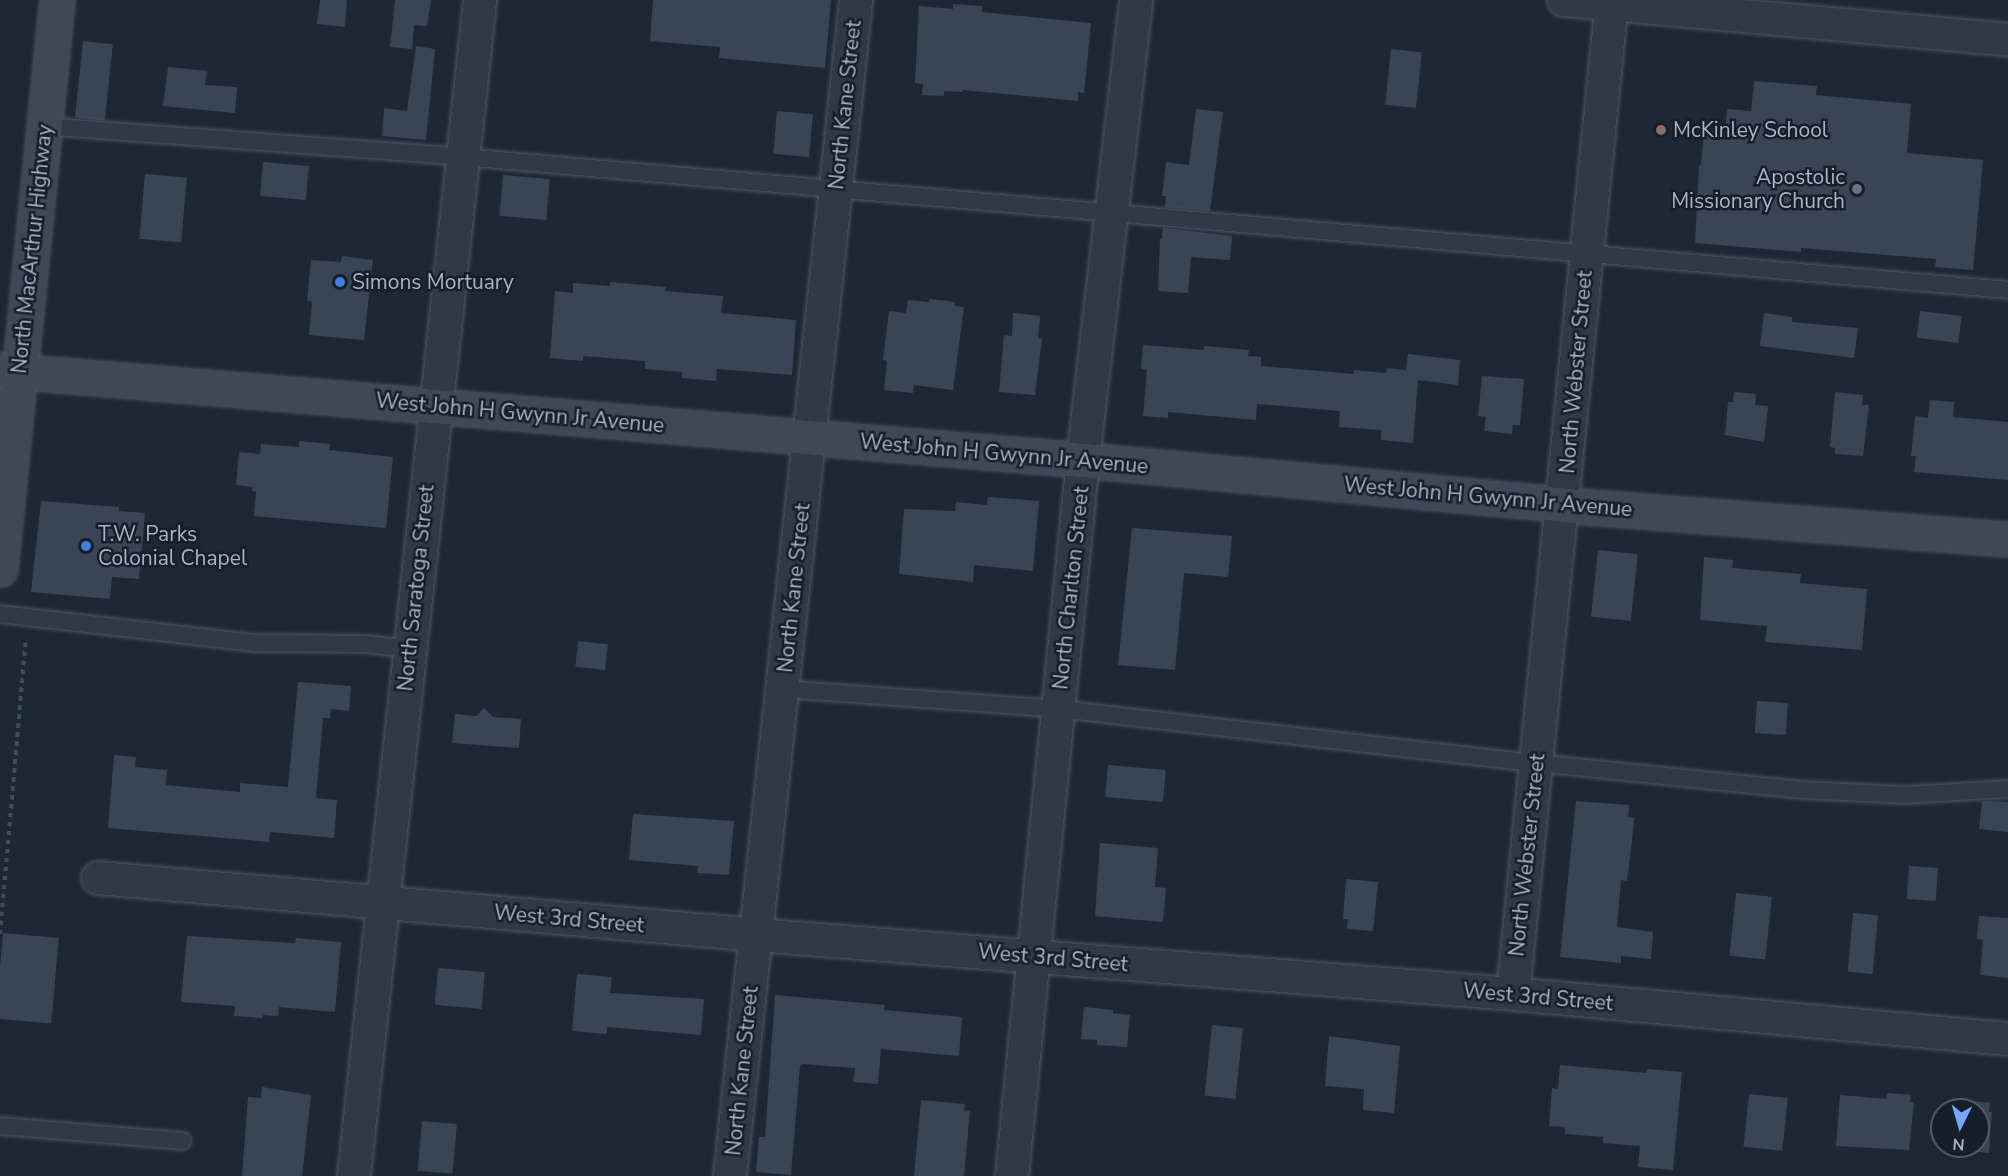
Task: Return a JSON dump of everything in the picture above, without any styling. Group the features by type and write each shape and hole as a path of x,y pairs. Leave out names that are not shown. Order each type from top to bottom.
{"street":[{"name":"North MacArthur Highway","path":"0,569 9,371 44,126 57,0"},
{"name":"North Saratoga Street","path":"354,1176 480,0"},
{"name":"North Kane Street","path":"730,1176 856,0"},
{"name":"North Charlton Street","path":"1012,1176 1083,460 1136,0"},
{"path":"1564,0 1612,2 2008,40"},
{"name":"North Webster Street","path":"1513,994 1564,505 1612,2"},
{"name":"West John H Gwynn Jr Avenue","path":"9,371 1083,460 1564,505 2008,539"},
{"name":"West 3rd Street","path":"98,878 756,935 1513,994 2008,1039"}],"lane":[{"path":"44,126 463,157 1588,256 2008,290"},
{"path":"0,614 255,643 366,644 409,649"},
{"path":"783,689 1059,709 1536,763 1823,791 1905,795 2008,789"},
{"path":"0,1126 182,1142"}],"path":[{"path":"0,934 27,627 24,618"}],"building":[{"path":"320,0 347,0 345,27 317,24"},
{"path":"395,0 431,0 427,26 414,25 412,49 390,47"},
{"path":"653,0 831,0 825,68 719,58 720,47 650,41"},
{"path":"953,4 982,6 982,12 1091,23 1084,93 1078,92 1078,101 963,90 963,92 944,91 944,96 922,95 923,84 915,83 919,6 953,9"},
{"path":"83,41 113,44 105,121 75,118"},
{"path":"416,46 435,49 426,140 382,136 384,108 407,111"},
{"path":"1391,49 1422,52 1416,108 1385,105"},
{"path":"168,67 207,71 205,85 237,87 235,113 163,106"},
{"path":"1754,81 1817,86 1816,95 1911,104 1907,153 1983,160 1973,270 1935,267 1936,259 1801,248 1801,252 1695,243 1699,166 1701,165 1704,130 1725,132 1727,109 1751,111"},
{"path":"1196,109 1223,112 1210,211 1165,207 1166,196 1162,196 1166,162 1189,165"},
{"path":"777,111 813,114 809,157 773,154"},
{"path":"263,162 309,166 306,200 260,196"},
{"path":"145,174 187,178 181,242 139,239"},
{"path":"503,175 550,179 546,220 499,216"},
{"path":"1163,228 1232,236 1230,260 1191,257 1188,293 1158,291 1160,239 1162,239"},
{"name":"Simons Mortuary","path":"342,256 373,260 364,340 309,335 312,302 307,301 311,260 341,262"},
{"path":"610,282 666,287 665,291 723,296 721,313 796,320 792,375 717,369 716,381 682,378 682,372 645,369 645,361 583,356 583,361 550,358 555,291 573,293 573,283 610,286"},
{"path":"930,299 955,302 955,306 964,307 953,390 914,385 913,393 884,390 887,361 883,360 889,311 906,313 908,300 929,302"},
{"path":"1920,311 1962,316 1958,343 1917,338"},
{"path":"1013,313 1040,316 1038,338 1042,339 1035,395 999,392 1004,335 1012,336"},
{"path":"1764,313 1792,317 1792,322 1858,328 1854,358 1760,346"},
{"path":"1143,345 1204,350 1204,346 1249,350 1248,356 1261,357 1261,366 1354,374 1354,370 1386,373 1387,368 1406,370 1408,354 1460,360 1458,385 1418,380 1413,443 1381,440 1381,430 1339,427 1340,411 1257,404 1256,420 1168,412 1168,418 1143,416 1147,370 1141,369"},
{"path":"1482,376 1524,379 1520,425 1513,425 1512,434 1484,431 1486,417 1478,416"},
{"path":"1734,392 1756,394 1755,405 1768,406 1764,442 1725,435 1728,402 1733,402"},
{"path":"1835,392 1863,395 1862,405 1869,405 1863,456 1835,454 1835,448 1830,447"},
{"path":"1930,400 1954,402 1953,417 2008,422 2008,480 1914,472 1916,456 1911,456 1915,416 1928,418"},
{"path":"299,441 330,444 329,450 393,457 386,528 254,516 256,492 252,491 253,487 236,485 239,452 260,454 261,444 299,447"},
{"path":"988,497 1039,501 1033,571 974,565 973,582 899,574 904,509 955,511 956,502 987,505"},
{"name":"T.W. Parks Colonial Chapel","path":"41,501 119,507 119,511 145,513 139,579 112,577 110,599 31,592"},
{"path":"1132,528 1232,536 1228,577 1184,573 1175,670 1118,665"},
{"path":"1598,550 1638,554 1631,621 1591,617"},
{"path":"1704,557 1733,560 1732,568 1801,574 1800,583 1867,589 1862,650 1765,642 1767,626 1700,620"},
{"path":"578,641 608,644 605,670 575,667"},
{"path":"298,682 351,686 349,711 331,709 330,718 323,718 316,798 337,800 334,838 270,832 269,842 108,828 114,755 136,757 135,767 167,770 166,785 240,792 240,783 288,787"},
{"path":"1757,701 1788,703 1786,735 1755,733"},
{"path":"484,708 493,717 521,719 519,748 452,743 455,714 476,716"},
{"path":"1108,765 1166,770 1163,802 1105,797"},
{"path":"1576,801 1629,805 1628,817 1634,818 1632,841 1627,881 1621,880 1617,927 1653,932 1651,959 1621,956 1621,963 1560,957"},
{"path":"1982,801 2008,802 2008,832 1979,829"},
{"path":"633,814 734,821 729,875 697,873 698,866 629,860"},
{"path":"1100,843 1158,848 1155,887 1166,888 1163,922 1095,916"},
{"path":"1909,866 1938,868 1936,901 1907,899"},
{"path":"1346,879 1378,882 1373,931 1347,929 1348,919 1343,919"},
{"path":"1736,893 1772,897 1765,959 1729,956"},
{"path":"1853,913 1878,915 1873,974 1848,972"},
{"path":"1979,916 2008,918 2008,978 1980,975 1983,940 1977,939"},
{"path":"3,933 59,938 51,1024 0,1019 0,967"},
{"path":"187,936 295,943 296,938 341,942 335,1012 279,1007 278,1016 263,1015 263,1018 234,1016 235,1006 181,1002"},
{"path":"438,968 485,972 482,1009 435,1005"},
{"path":"577,974 612,977 610,993 704,999 701,1035 607,1027 607,1034 572,1031"},
{"path":"775,995 885,1005 884,1010 962,1017 959,1056 881,1049 878,1084 853,1082 855,1068 802,1064 791,1175 756,1172 759,1137 765,1137"},
{"path":"1084,1007 1113,1010 1113,1013 1130,1015 1127,1047 1097,1045 1097,1040 1081,1039"},
{"path":"1212,1025 1243,1028 1235,1099 1205,1096"},
{"path":"1329,1036 1400,1046 1394,1113 1363,1110 1364,1089 1325,1086"},
{"path":"1560,1065 1646,1073 1647,1069 1682,1072 1673,1170 1638,1167 1640,1146 1603,1143 1603,1137 1565,1134 1565,1127 1549,1126 1552,1088 1558,1089"},
{"path":"262,1087 311,1095 302,1176 242,1176 248,1097 261,1098"},
{"path":"1887,1093 1911,1095 1910,1102 1914,1102 1909,1150 1836,1146 1840,1095 1886,1099"},
{"path":"1749,1094 1788,1098 1782,1151 1743,1147"},
{"path":"921,1100 965,1104 964,1110 970,1111 964,1176 914,1176"},
{"path":"1990,1112 1992,1112 1990,1139"},
{"path":"422,1121 457,1124 453,1174 418,1171"}],"place":[{"name":"McKinley School","path":"1661,130"},
{"name":"Apostolic Missionary Church","path":"1857,189"},
{"name":"Simons Mortuary","path":"340,282"},
{"name":"T.W. Parks Colonial Chapel","path":"86,546"}]}
